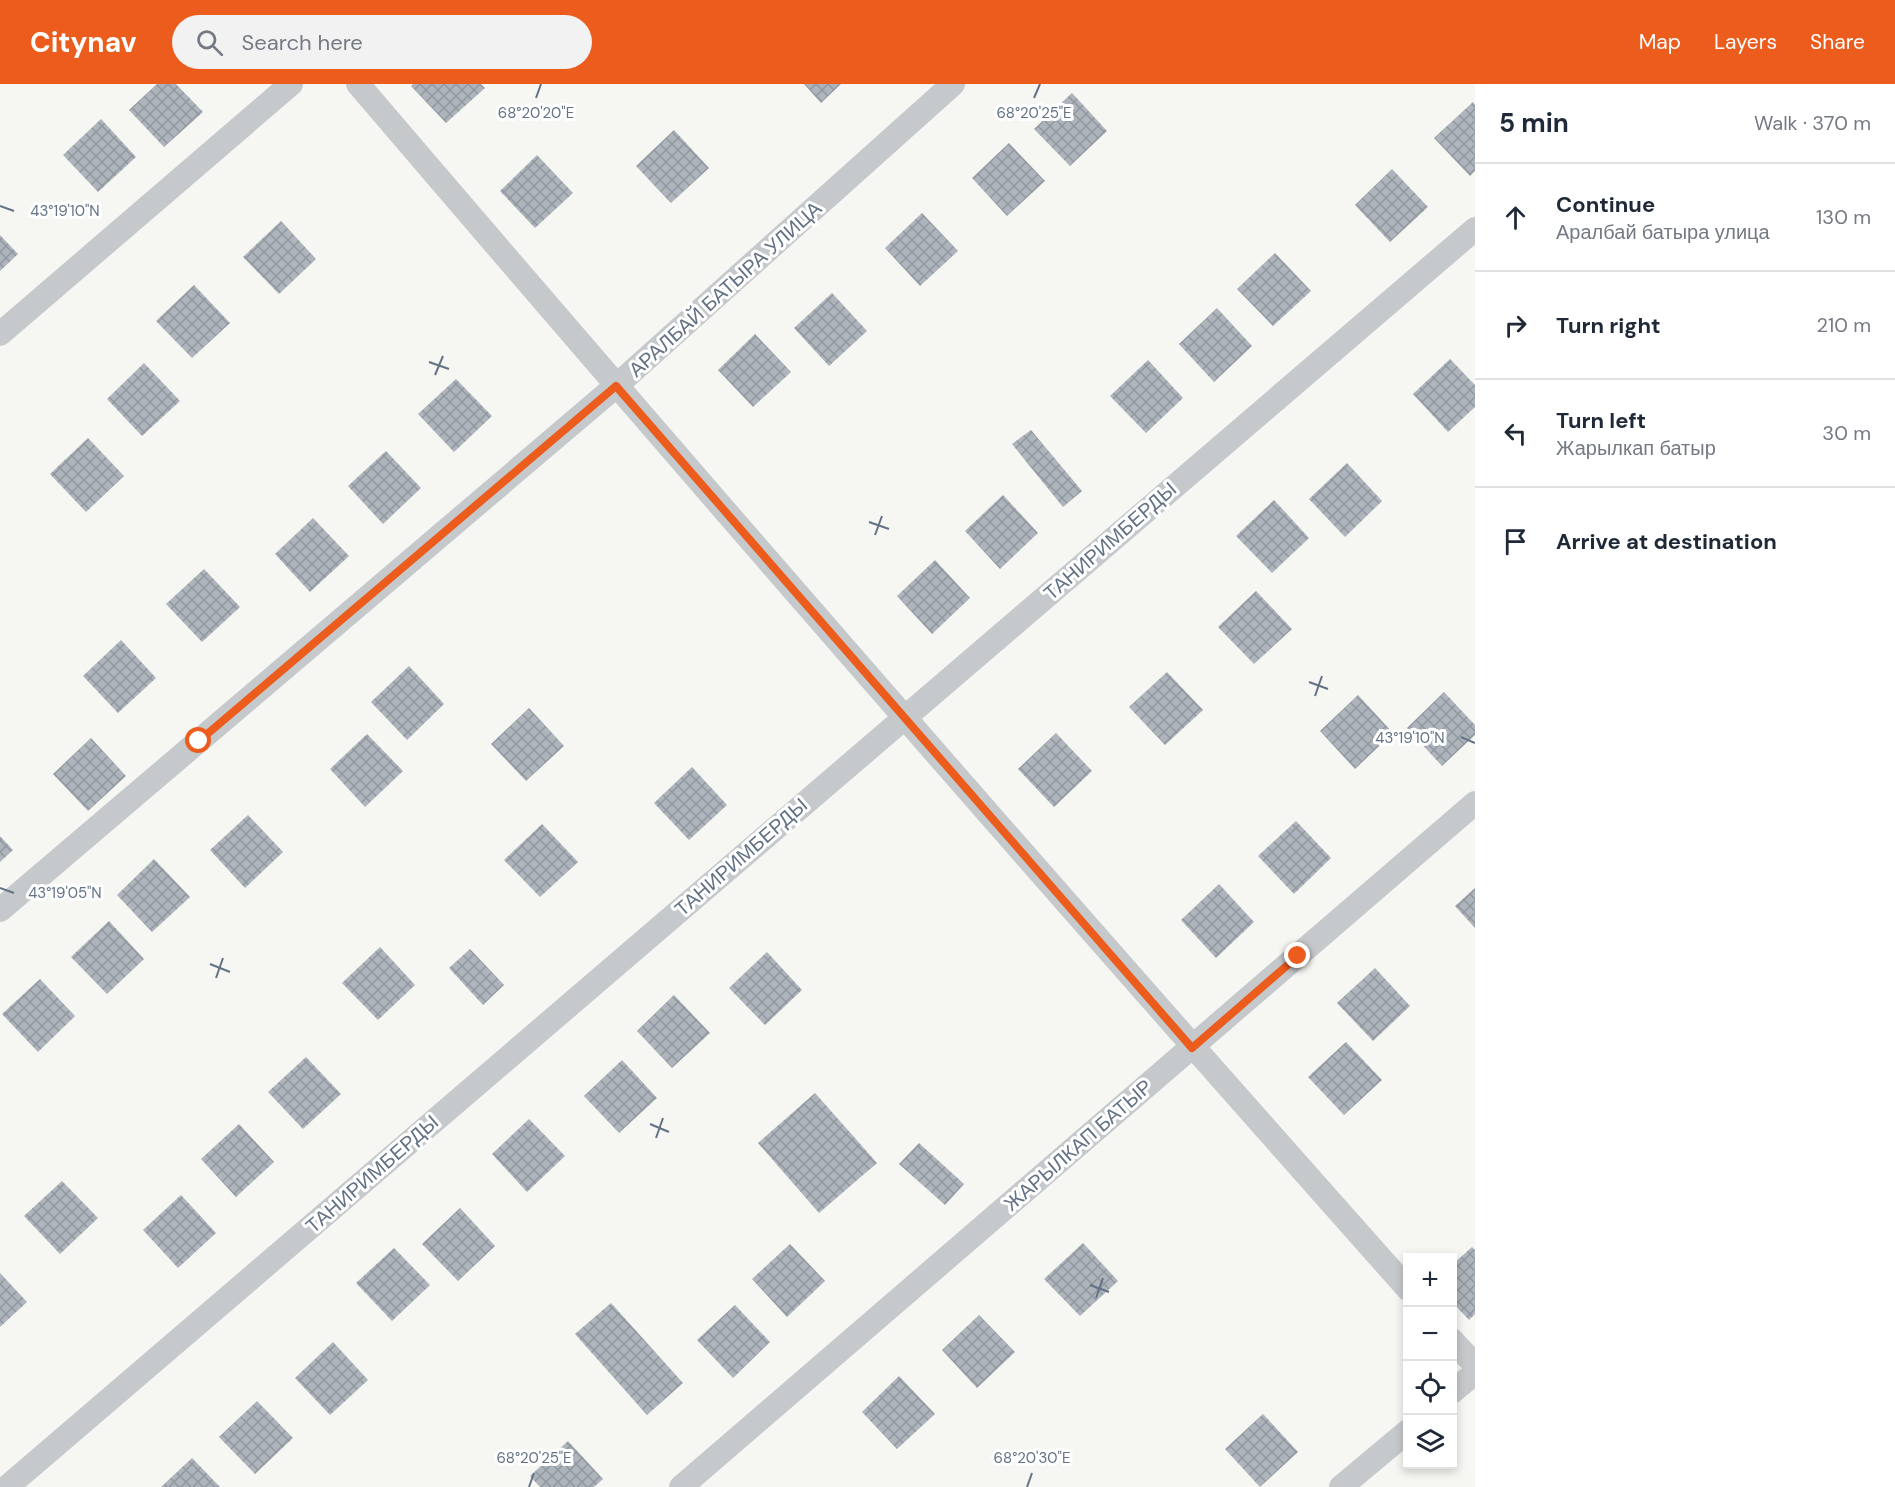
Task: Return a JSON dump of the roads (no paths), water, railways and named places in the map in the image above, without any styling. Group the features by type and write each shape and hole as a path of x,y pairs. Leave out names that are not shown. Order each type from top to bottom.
{"street":[{"path":"0,334 291,84"},
{"path":"358,84 903,717 1192,1048 1403,1285"},
{"name":"АРАЛБАЙ БАТЫРА УЛИЦА","path":"0,910 616,386 953,84"},
{"name":"ТАНИРИМБЕРДЫ","path":"7,1487 1475,229"},
{"name":"ЖАРЫЛКАП БАТЫР","path":"681,1487 1475,803"},
{"path":"1457,1345 1475,1365"},
{"path":"1457,1388 1475,1373"},
{"path":"1341,1487 1403,1434"}]}
